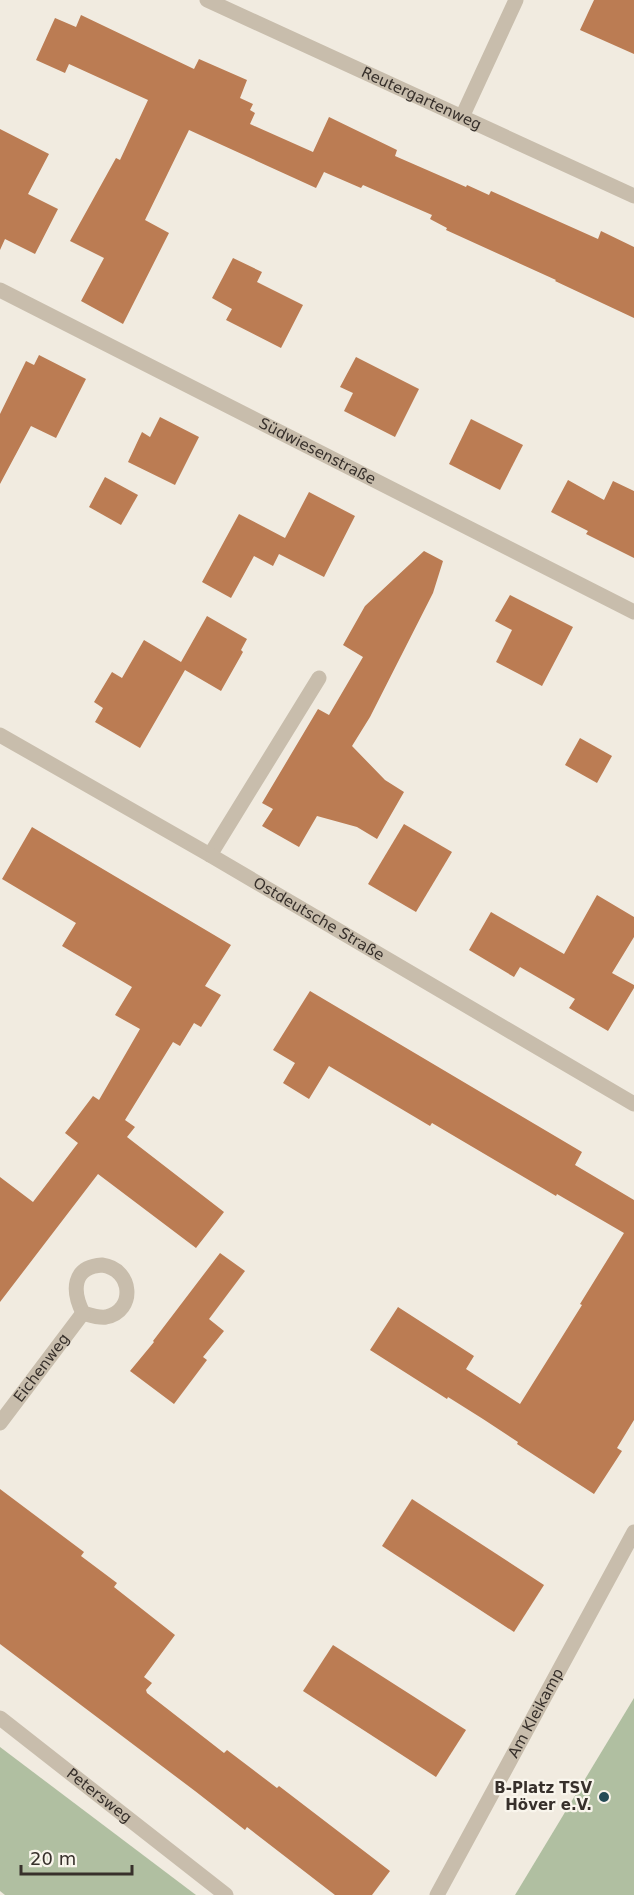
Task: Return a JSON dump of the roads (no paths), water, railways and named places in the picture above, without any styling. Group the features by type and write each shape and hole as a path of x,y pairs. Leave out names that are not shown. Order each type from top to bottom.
{"street":[{"name":"Reutergartenweg","path":"207,0 634,196"},
{"path":"462,117 516,0"},
{"name":"Südwiesenstraße","path":"0,290 634,612"},
{"path":"210,855 320,678"},
{"name":"Ostdeutsche Straße","path":"0,735 210,855 634,1104"},
{"name":"Eichenweg","path":"0,1423 83,1313"},
{"name":"Am Kleikamp","path":"437,1895 634,1532"},
{"name":"Petersweg","path":"0,1718 226,1895"}],"place":[{"name":"B-Platz TSV Höver e.V.","path":"604,1797"}]}
